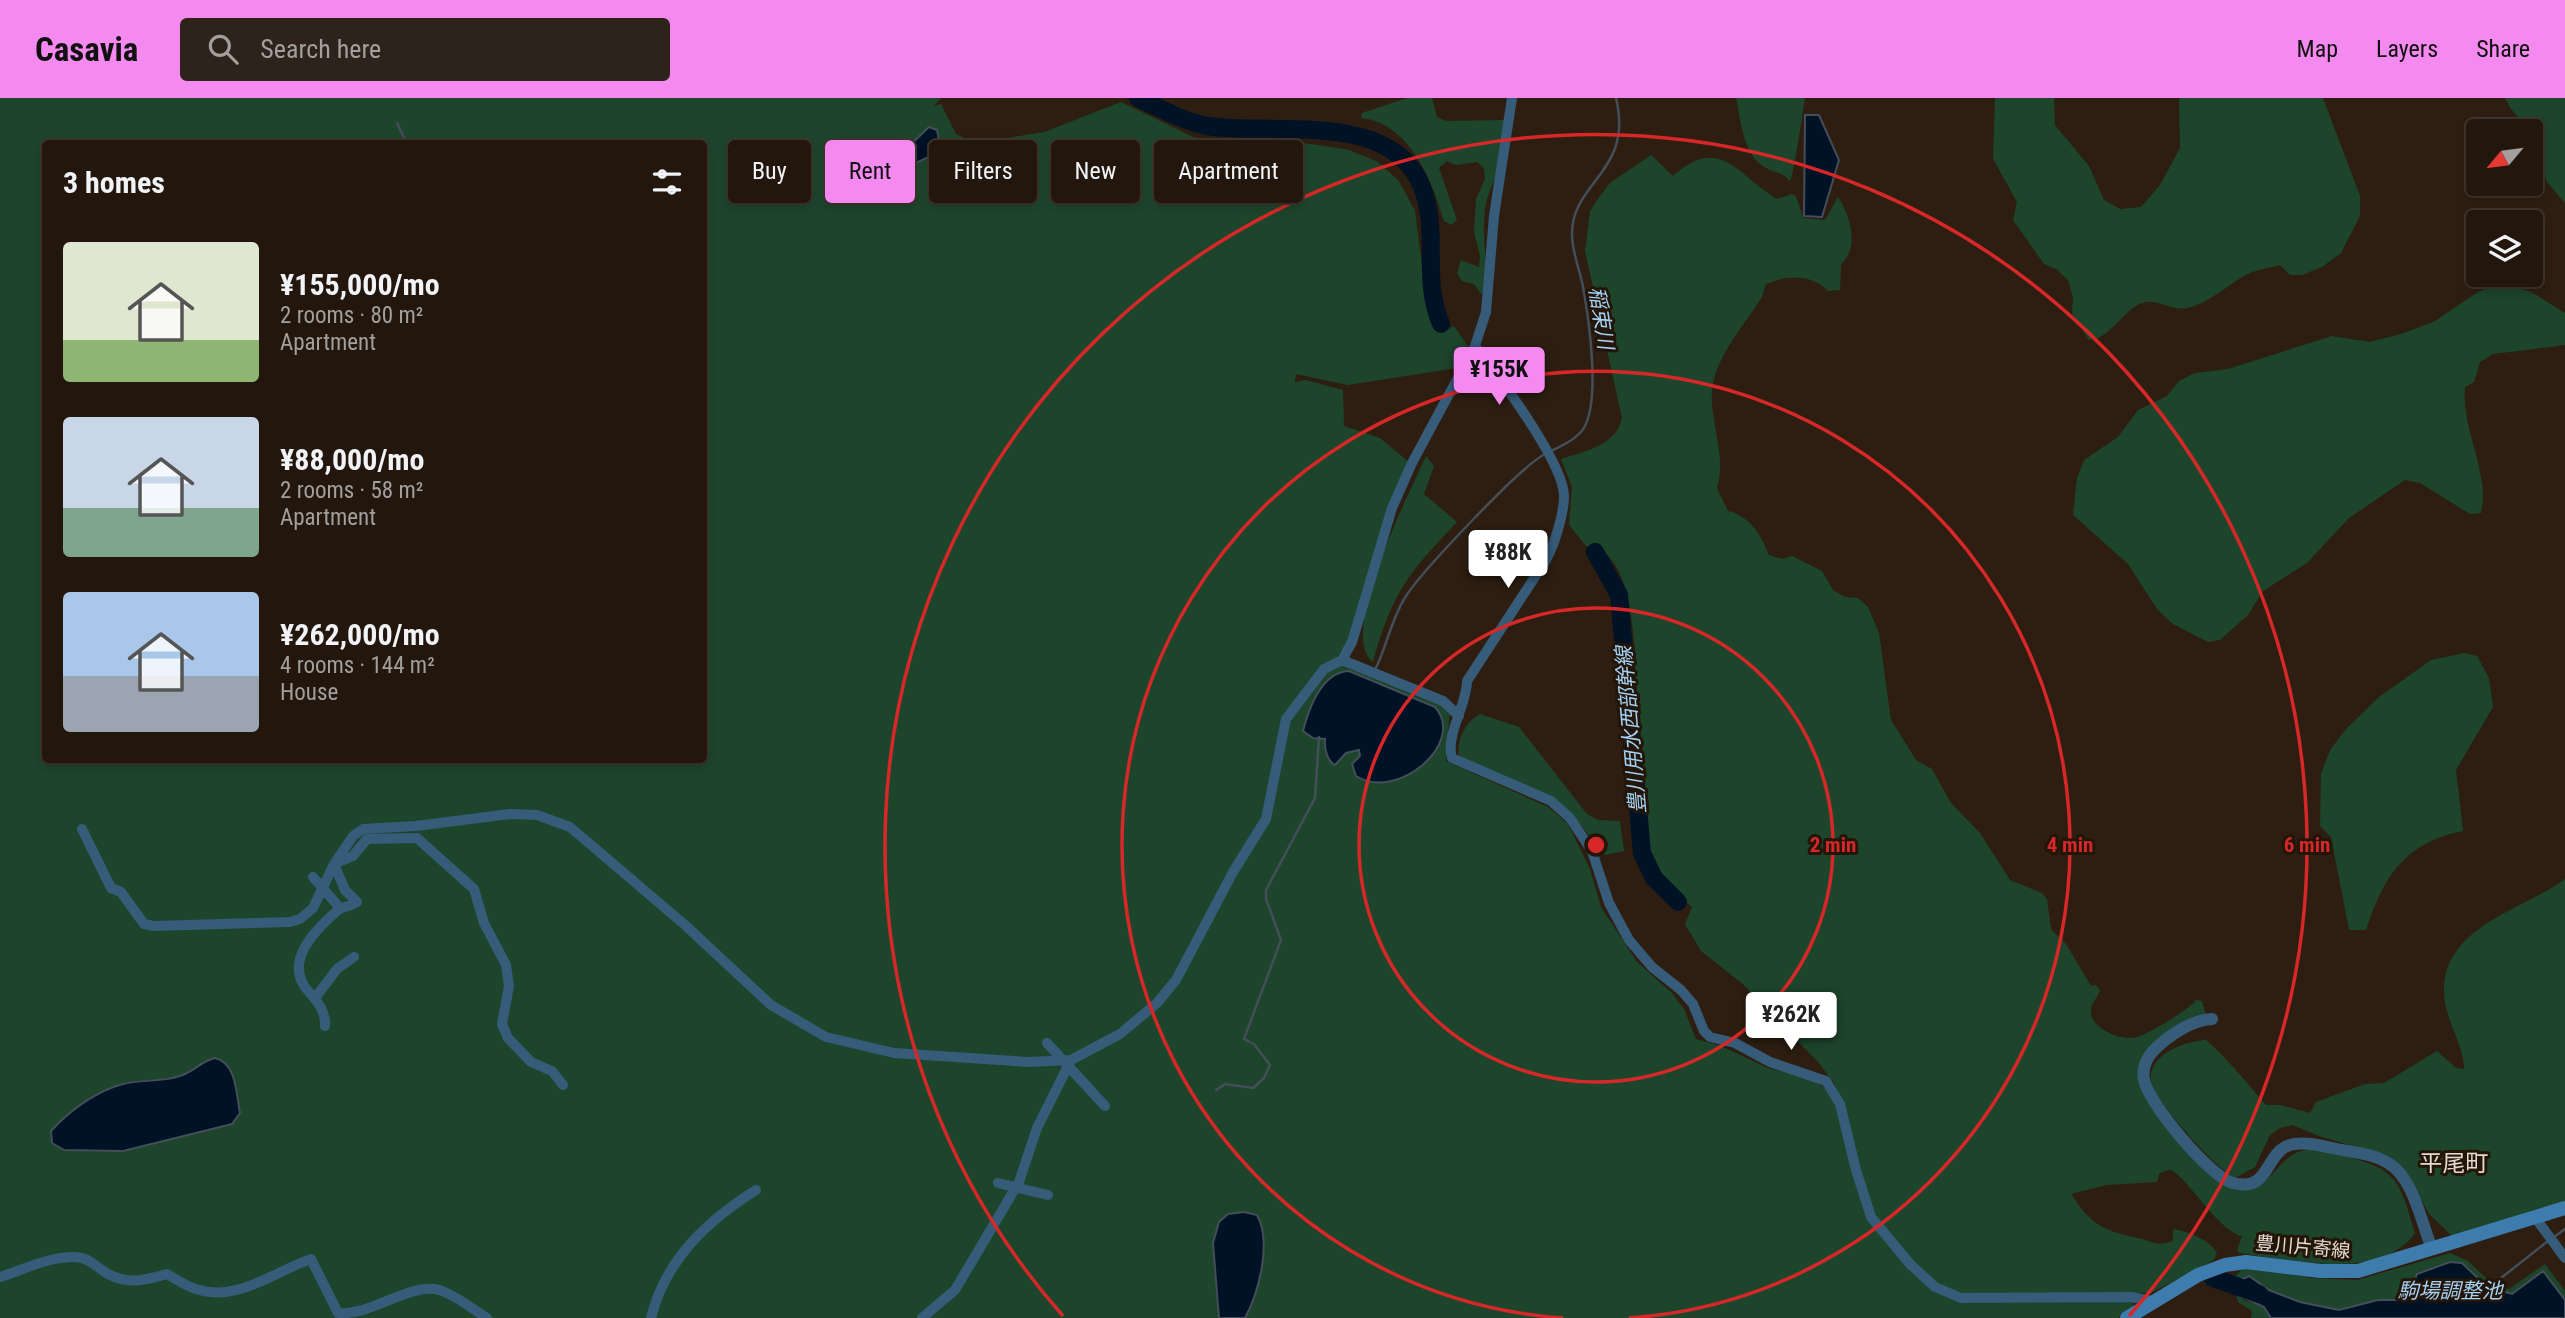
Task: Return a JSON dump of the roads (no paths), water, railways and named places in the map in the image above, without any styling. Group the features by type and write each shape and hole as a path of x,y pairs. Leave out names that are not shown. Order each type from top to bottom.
{"main road":[{"name":"豊川片寄線","path":"2127,1318 2151,1301 2198,1275 2225,1265 2246,1262 2320,1271 2358,1271 2565,1208"}],"street":[{"path":"82,830 111,888 121,892 144,924 154,926 290,922 300,919 313,908 334,864 353,836 363,829 416,826 510,814 547,817 570,827 592,844 771,1005 794,1021 826,1037 894,1053 1028,1062 1072,1060 1120,1034 1170,990 1233,872 1266,819 1286,719 1324,669 1342,660 1352,642 1392,508 1412,464 1475,346 1486,312 1494,216 1512,98"},
{"path":"1475,346 1546,447 1565,498 1552,548 1471,673 1451,746 1452,758 1551,801 1570,818 1592,851 1609,903 1629,940 1652,967 1681,990 1693,1004 1704,1031 1710,1037 1735,1043 1770,1062 1808,1072 1826,1081 1835,1091 1871,1217 1924,1278 1950,1295 1961,1298 2131,1297 2151,1301"},
{"path":"1342,660 1443,701 1459,716"},
{"path":"334,864 353,856 367,839 408,837 430,847 474,889 484,923 506,965 509,986 502,1024 508,1038 531,1062 552,1071 563,1085"},
{"path":"325,1026 325,1015 299,977 297,961 341,908 357,902 345,890 334,864"},
{"path":"313,877 341,908"},
{"path":"315,998 337,969 354,957"},
{"path":"2213,1019 2194,1022 2159,1046 2145,1063 2143,1071 2151,1097 2197,1155 2215,1173 2231,1183 2243,1184 2263,1176 2278,1153 2290,1144 2322,1145 2379,1159 2390,1164 2406,1182 2431,1247"},
{"path":"1046,1044 1105,1106"},
{"path":"922,1318 955,1290 1019,1182 1037,1128 1072,1060"},
{"path":"998,1183 1048,1195"},
{"path":"651,1318 657,1291 679,1257 713,1218 756,1190"},
{"path":"2534,1216 2565,1258"},
{"path":"0,1277 50,1261 74,1257 84,1258 108,1274 127,1281 142,1281 167,1274 197,1289 229,1292 254,1285 311,1259 338,1312 369,1310 427,1288 439,1290 487,1318"}],"water":[{"path":"1805,115 1819,115 1839,160 1822,217 1804,216"},
{"path":"929,127 937,130 939,140 929,140 929,157 916,163 915,140"},
{"path":"1349,671 1435,707 1442,721 1442,737 1435,752 1423,765 1390,781 1372,782 1356,776 1352,764 1360,756 1359,750 1346,753 1335,765 1327,754 1325,739 1313,738 1303,731 1313,702 1324,684 1340,673"},
{"path":"215,1058 228,1066 234,1080 240,1113 232,1124 123,1151 64,1150 52,1143 51,1131 75,1109 103,1091 123,1084 179,1076"},
{"path":"1244,1212 1257,1215 1261,1226 1263,1253 1259,1281 1245,1318 1219,1318 1213,1243 1219,1222 1228,1214"},
{"name":"駒場調整池","path":"2450,1262 2462,1263 2487,1287 2512,1294 2543,1271 2565,1300 2565,1318 2271,1318 2264,1307 2238,1295 2241,1280 2249,1276 2269,1290 2300,1302 2339,1310 2378,1300 2403,1300 2410,1294 2417,1274"}],"waterway":[{"name":"豊川用水西部幹線","path":"1138,98 1181,118 1208,126 1328,131 1358,136 1385,146 1407,162 1422,187 1427,204 1432,289 1441,324"},
{"name":"稲束川","path":"1551,451 1579,434 1589,413 1593,378 1590,338 1572,235 1574,217 1581,201 1610,160 1617,143 1619,123 1616,98"},
{"path":"397,123 405,140"},
{"name":"稲束川","path":"1375,670 1397,614 1416,583 1495,497 1545,454"},
{"name":"豊川用水西部幹線","path":"1595,552 1619,595 1642,853 1654,878 1678,902"},
{"path":"1216,1090 1225,1084 1253,1088 1264,1078 1270,1065 1254,1044 1244,1039 1281,940 1266,899 1266,890 1315,798 1319,737"},
{"path":"2554,1237 2565,1229"},
{"path":"2487,1289 2548,1241"},
{"name":"豊川用水西部幹線","path":"2213,1278 2259,1294"}],"district":[{"name":"平尾町","path":"2454,1163"}]}
